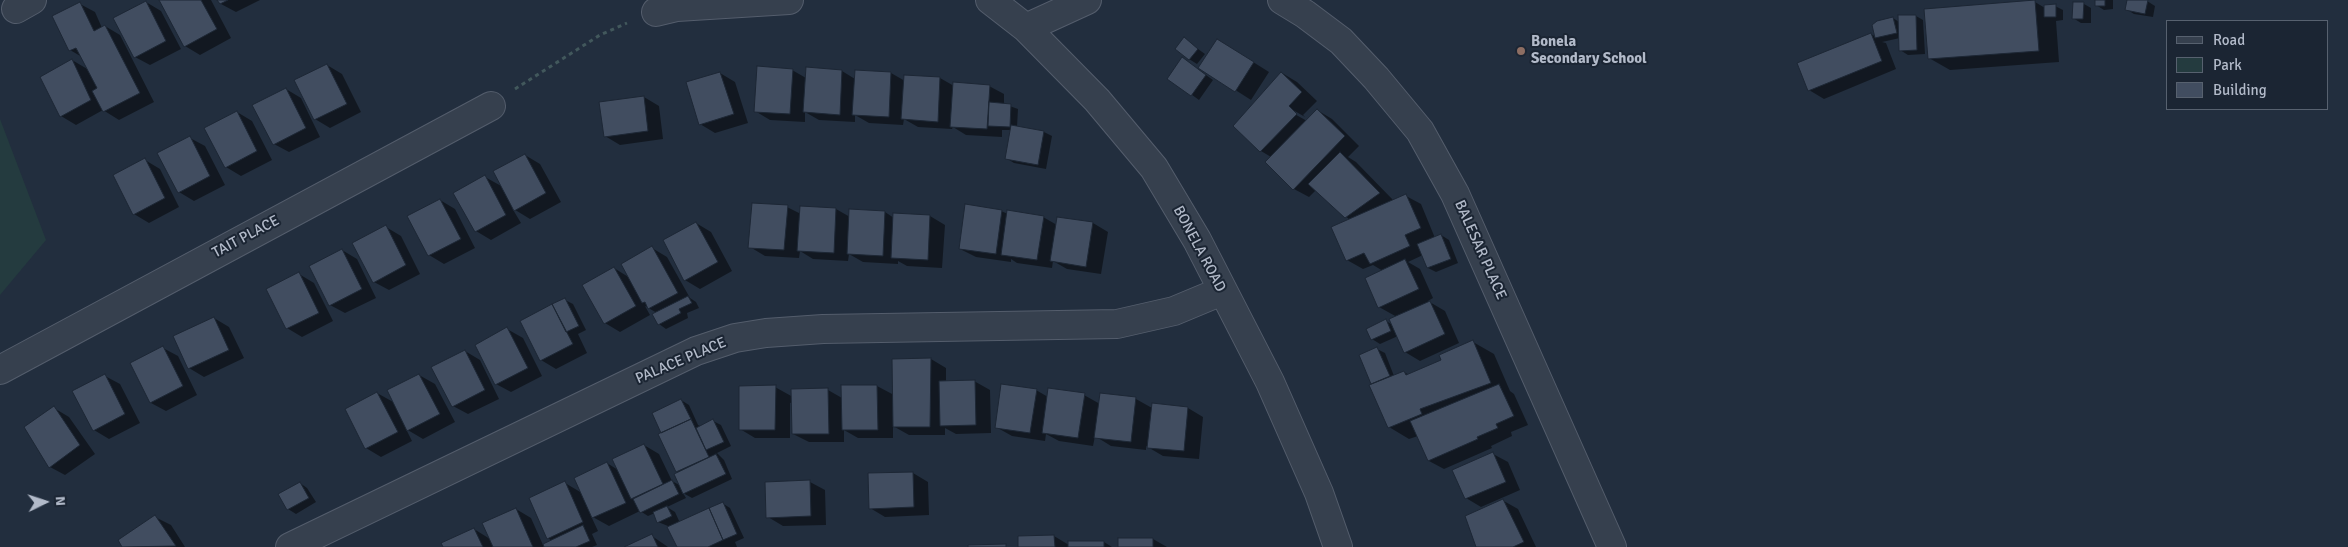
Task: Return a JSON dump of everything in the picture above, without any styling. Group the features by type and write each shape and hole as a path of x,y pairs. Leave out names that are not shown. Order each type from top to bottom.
{"street":[{"path":"656,12 677,7 789,0"},
{"name":"BONELA ROAD","path":"990,0 1026,28 1097,100 1154,168 1197,240 1270,382 1319,493 1338,547"},
{"path":"1026,28 1087,0"},
{"name":"BALESAR PLACE","path":"1282,0 1305,14 1341,41 1376,78 1420,131 1456,194 1612,547"},
{"name":"TAIT PLACE","path":"0,370 491,106"},
{"name":"PALACE PLACE","path":"290,547 696,351 735,338 766,333 823,329 1117,324 1174,311 1222,291"}],"path":[{"path":"491,106 539,72 600,35 656,12"}],"green space":[{"path":"0,119 46,240 0,295"}],"building":[{"path":"159,0 201,0 217,29 184,47"},
{"path":"217,0 228,0 220,4"},
{"path":"2035,0 2039,51 1928,59 1924,9"},
{"path":"2095,0 2105,0 2105,6 2095,6"},
{"path":"2127,0 2148,0 2145,14 2125,10"},
{"path":"146,1 166,41 134,58 113,18"},
{"path":"80,2 94,31 105,25 140,93 103,112 92,91 97,88 76,48 69,51 52,16"},
{"path":"2073,2 2084,2 2083,19 2072,19"},
{"path":"2056,4 2056,17 2044,17 2044,5"},
{"path":"1898,15 1916,15 1917,50 1899,51"},
{"path":"1893,17 1897,33 1875,38 1872,25 1877,21"},
{"path":"1871,33 1882,61 1808,91 1797,63"},
{"path":"1184,37 1198,49 1189,60 1175,49"},
{"path":"1217,39 1254,62 1235,92 1198,68"},
{"path":"1182,57 1206,75 1191,96 1167,79"},
{"path":"72,59 91,100 60,117 40,77"},
{"path":"327,64 347,104 314,120 294,80"},
{"path":"757,66 793,69 790,114 754,112"},
{"path":"806,67 842,70 840,115 803,112"},
{"path":"855,70 891,72 889,117 852,115"},
{"path":"720,72 734,114 699,125 686,82"},
{"path":"1281,72 1302,92 1289,106 1297,114 1260,152 1233,126"},
{"path":"904,75 940,77 938,122 901,119"},
{"path":"953,82 990,85 987,129 950,127"},
{"path":"286,88 306,128 273,145 252,105"},
{"path":"644,96 648,131 604,137 599,102"},
{"path":"989,102 1011,104 1010,127 988,126"},
{"path":"1317,109 1345,136 1293,190 1265,162"},
{"path":"237,111 257,151 225,168 204,128"},
{"path":"1011,125 1044,131 1038,165 1005,159"},
{"path":"190,136 210,176 178,193 157,153"},
{"path":"1340,152 1380,193 1345,218 1308,184"},
{"path":"525,154 546,193 514,211 493,171"},
{"path":"145,158 165,198 133,215 113,175"},
{"path":"485,175 506,215 475,232 453,193"},
{"path":"1406,194 1421,228 1405,235 1410,246 1370,264 1364,253 1346,261 1331,227"},
{"path":"440,199 461,239 428,256 407,216"},
{"path":"752,203 788,205 784,250 748,248"},
{"path":"965,204 1002,210 996,254 959,249"},
{"path":"800,206 836,208 834,253 797,251"},
{"path":"849,209 885,211 883,256 847,254"},
{"path":"1007,210 1044,216 1037,260 1001,255"},
{"path":"893,213 930,215 928,260 891,258"},
{"path":"1057,217 1093,222 1086,267 1050,261"},
{"path":"696,222 718,262 684,281 663,240"},
{"path":"386,225 406,265 373,283 352,243"},
{"path":"1441,234 1451,259 1427,268 1417,244"},
{"path":"652,246 678,293 648,309 645,302 642,303 621,264"},
{"path":"342,249 362,289 329,306 309,266"},
{"path":"1405,259 1419,289 1378,308 1365,278"},
{"path":"614,267 636,306 604,324 582,285"},
{"path":"299,272 319,313 286,329 266,289"},
{"path":"688,296 692,303 679,309 681,313 658,325 652,314"},
{"path":"565,298 579,326 566,332 552,304"},
{"path":"1430,301 1445,334 1404,353 1389,319"},
{"path":"552,304 573,344 540,361 520,321"},
{"path":"214,317 229,350 188,369 173,336"},
{"path":"1386,319 1391,331 1371,340 1366,329"},
{"path":"507,327 528,368 495,385 475,345"},
{"path":"1473,340 1491,383 1420,409 1422,414 1388,428 1369,385 1404,371 1406,375 1441,360 1439,355"},
{"path":"163,346 183,386 150,403 130,363"},
{"path":"1377,347 1390,376 1371,384 1359,355"},
{"path":"465,350 485,390 452,407 431,367"},
{"path":"931,358 930,427 893,427 892,359"},
{"path":"105,374 125,414 93,431 72,391"},
{"path":"419,374 440,414 407,431 387,390"},
{"path":"975,380 976,425 940,426 939,381"},
{"path":"1001,384 1037,389 1030,433 995,428"},
{"path":"1499,384 1514,416 1496,424 1498,428 1477,437 1478,439 1428,461 1410,421"},
{"path":"776,385 775,430 739,430 739,386"},
{"path":"841,385 877,385 878,430 842,430"},
{"path":"828,388 829,434 792,434 791,389"},
{"path":"1048,388 1085,393 1078,438 1042,433"},
{"path":"377,392 398,432 365,449 345,409"},
{"path":"1100,393 1136,397 1131,442 1094,438"},
{"path":"681,399 691,419 661,433 652,413"},
{"path":"1152,403 1188,407 1184,451 1147,448"},
{"path":"54,406 80,445 49,468 24,427"},
{"path":"691,419 709,457 676,472 658,434"},
{"path":"713,419 724,442 706,450 696,428"},
{"path":"644,444 663,484 631,499 612,459"},
{"path":"1493,452 1506,482 1465,499 1452,470"},
{"path":"716,454 726,474 683,494 674,474"},
{"path":"607,462 626,503 592,518 574,478"},
{"path":"913,472 914,507 869,509 868,473"},
{"path":"672,480 679,494 640,513 633,499"},
{"path":"810,480 811,516 766,518 765,482"},
{"path":"565,481 583,522 547,539 529,498"},
{"path":"300,482 309,498 287,510 278,494"},
{"path":"1503,499 1524,542 1513,547 1476,547 1465,516"},
{"path":"723,502 737,534 723,540 709,508"},
{"path":"667,506 672,516 657,523 653,512"},
{"path":"516,508 533,547 493,547 482,523"},
{"path":"709,508 723,540 708,547 677,547 667,527"},
{"path":"155,515 176,546 122,547 118,540"},
{"path":"583,525 590,541 576,547 544,547 543,544"},
{"path":"474,528 483,547 443,547 441,543"},
{"path":"652,534 658,547 624,547"},
{"path":"1054,535 1055,547 1018,547 1018,536"},
{"path":"1118,538 1153,538 1153,547 1118,547"},
{"path":"1068,541 1104,541 1104,547 1068,547"},
{"path":"1006,544 1006,547 968,547 968,545"}],"place":[{"name":"Bonela Secondary School","path":"1521,51"}]}
